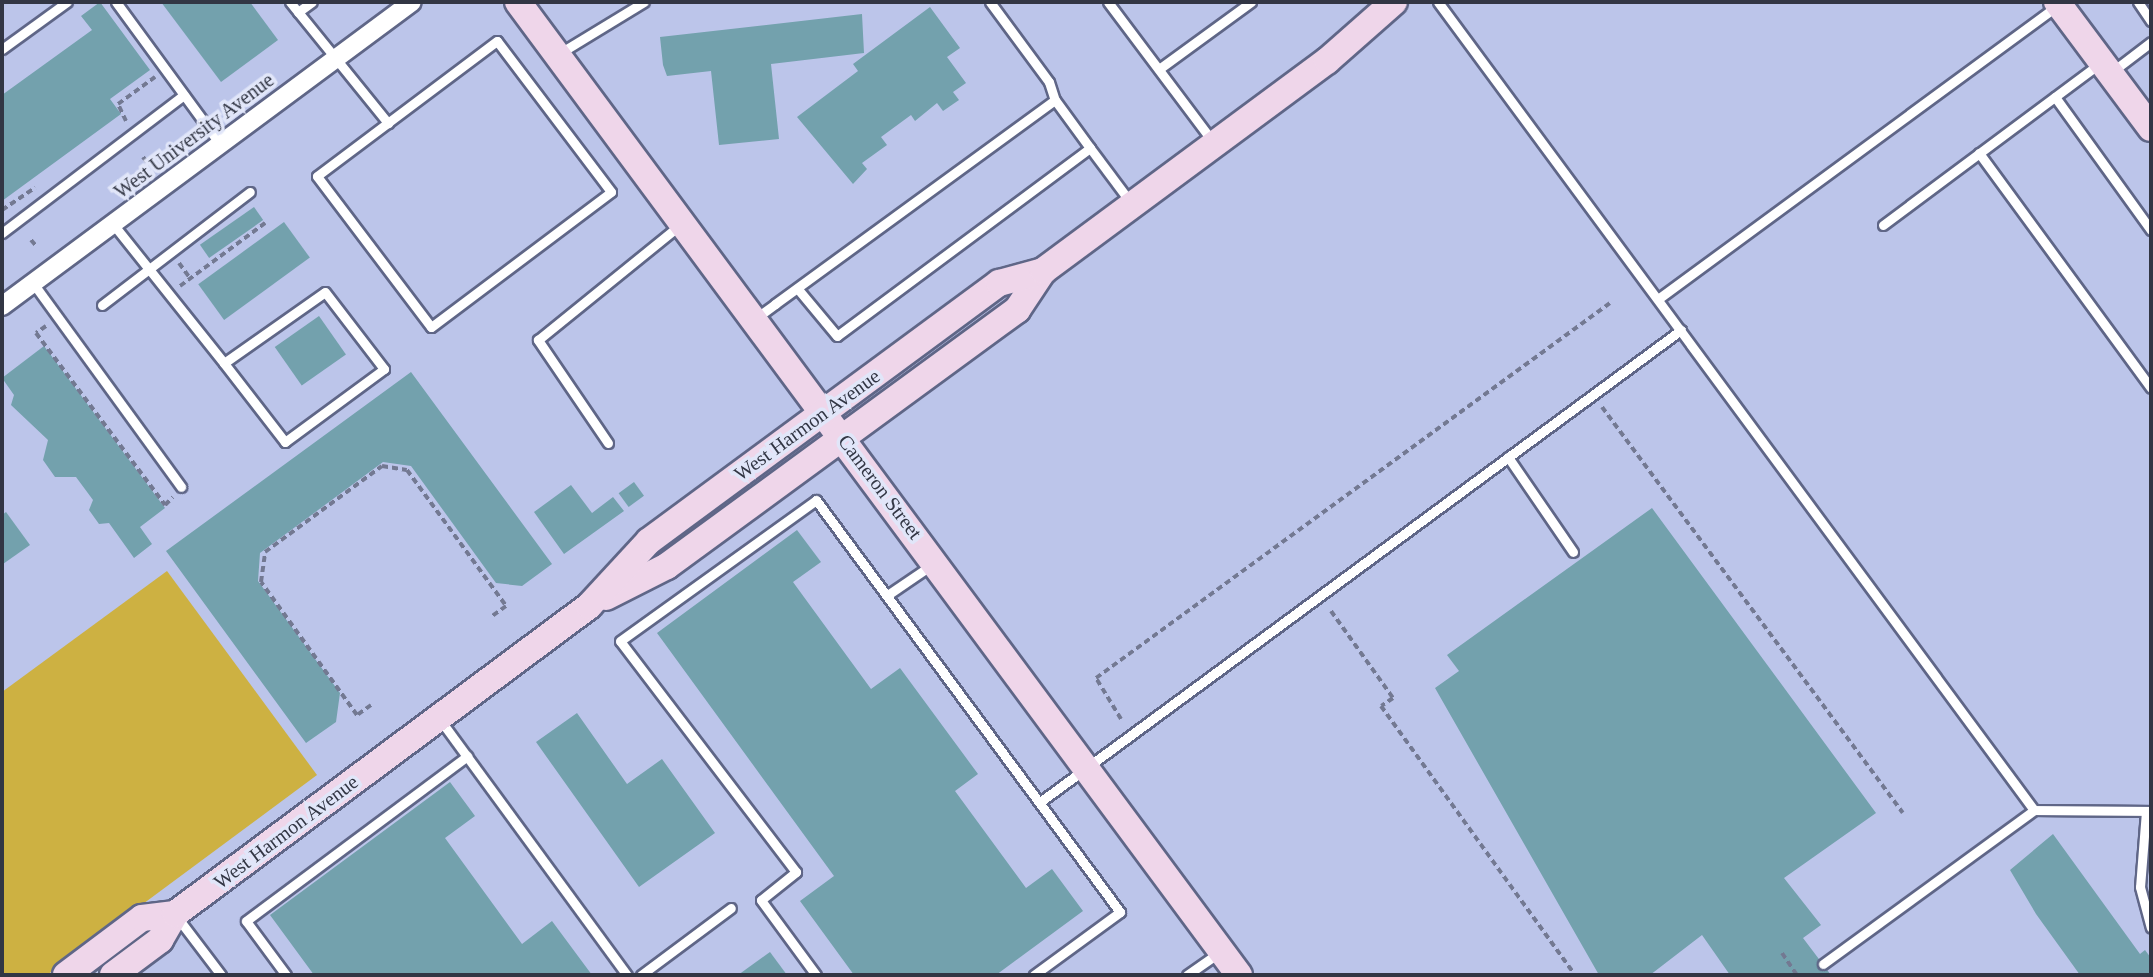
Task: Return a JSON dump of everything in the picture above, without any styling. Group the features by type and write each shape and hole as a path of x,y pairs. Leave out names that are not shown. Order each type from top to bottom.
{"main road":[{"name":"Cameron Street","path":"518,2 822,414 936,562 1239,975"},
{"name":"West Harmon Avenue","path":"113,975 160,940 175,914 589,606 667,566 1017,310 1043,271 1215,145 1394,2"},
{"path":"2058,3 2151,128"},
{"name":"West Harmon Avenue","path":"589,606 649,541 999,283 1043,271"},
{"name":"West Harmon Avenue","path":"66,975 142,918 175,914"}],"street":[{"name":"West University Avenue","path":"2,306 412,2"}],"lane":[{"path":"2,49 67,2"},
{"path":"116,2 220,144"},
{"path":"290,2 338,57 388,123"},
{"path":"298,12 312,2"},
{"path":"558,55 644,2"},
{"path":"990,2 1049,82 1055,100 1133,205"},
{"path":"1108,2 1215,145"},
{"path":"1159,69 1251,2"},
{"path":"1438,2 2034,810"},
{"path":"2138,2 2151,21"},
{"path":"1658,299 2058,3"},
{"path":"497,41 611,192 431,327 317,176 388,123 497,41"},
{"path":"1883,225 2055,97 2151,42"},
{"path":"2,233 184,95"},
{"path":"2055,97 2151,230"},
{"path":"753,320 1055,100"},
{"path":"797,288 837,336 1090,148"},
{"path":"1979,153 2151,388"},
{"path":"102,305 151,271 250,192"},
{"path":"608,443 538,340 682,223"},
{"path":"113,224 285,442 384,369 325,292 224,363"},
{"path":"33,283 181,487"},
{"path":"1040,802 1681,330"},
{"path":"1508,457 1573,552"},
{"path":"816,975 761,900 796,872 620,641 816,500 889,594 1120,912 1034,975"},
{"path":"889,594 936,562"},
{"path":"439,718 627,975"},
{"path":"286,975 246,921 467,756"},
{"path":"1823,964 2034,810 2149,811 2140,887 2151,928"},
{"path":"641,975 731,908"},
{"path":"175,914 221,975"},
{"path":"1187,975 1221,951"}],"path":[{"path":"123,123 129,119 118,104 160,74"},
{"path":"143,157 149,165"},
{"path":"2,210 39,185"},
{"path":"169,294 265,223"},
{"path":"31,240 37,247"},
{"path":"179,263 190,278"},
{"path":"1121,719 1096,678 1610,303"},
{"path":"58,317 36,333 165,505 181,487"},
{"path":"1602,407 1903,813"},
{"path":"371,705 357,715 261,582 265,552 382,466 407,470 506,606 491,617"},
{"path":"1331,611 1393,698 1381,706 1575,975"},
{"path":"1782,953 1797,975"}],"shaded area":[{"path":"167,571 317,775 47,975 2,975 2,692"}],"building":[{"path":"100,2 150,70 110,99 121,114 2,201 2,95 92,30 81,16"},
{"path":"161,2 250,2 278,40 221,82"},
{"path":"930,7 960,48 947,57 966,83 953,92 959,100 943,111 937,103 915,121 911,115 881,137 887,145 862,163 867,169 853,184 797,117 858,71 853,64"},
{"path":"862,14 864,53 771,64 779,139 719,145 711,71 667,76 663,65 660,37"},
{"path":"254,207 263,220 209,258 200,245"},
{"path":"284,222 310,258 224,320 198,284"},
{"path":"319,316 346,355 302,385 275,347"},
{"path":"44,346 165,508 140,527 152,544 134,558 109,523 99,524 89,510 93,500 76,477 55,477 43,460 48,440 11,405 14,395 2,378"},
{"path":"411,372 552,564 522,586 496,583 411,466 383,462 260,553 258,581 340,693 336,722 306,743 166,551"},
{"path":"634,482 644,496 629,507 619,493"},
{"path":"571,485 592,513 613,497 624,511 564,554 534,512"},
{"path":"1652,508 1876,813 1784,878 1821,925 1803,938 1831,975 1730,975 1702,935 1650,975 1599,975 1435,688 1459,671 1447,655"},
{"path":"6,512 30,545 3,564 2,515"},
{"path":"797,530 821,562 793,582 871,689 900,668 978,774 955,791 1026,888 1052,869 1083,911 996,975 854,975 800,901 834,876 657,633"},
{"path":"577,713 627,784 662,759 715,833 639,887 536,742"},
{"path":"450,782 475,816 445,838 522,944 552,921 592,975 314,975 270,915"},
{"path":"2053,834 2140,954 2145,950 2151,958 2151,975 2080,975 2036,914 2010,870"},
{"path":"770,952 787,975 738,975"}]}
